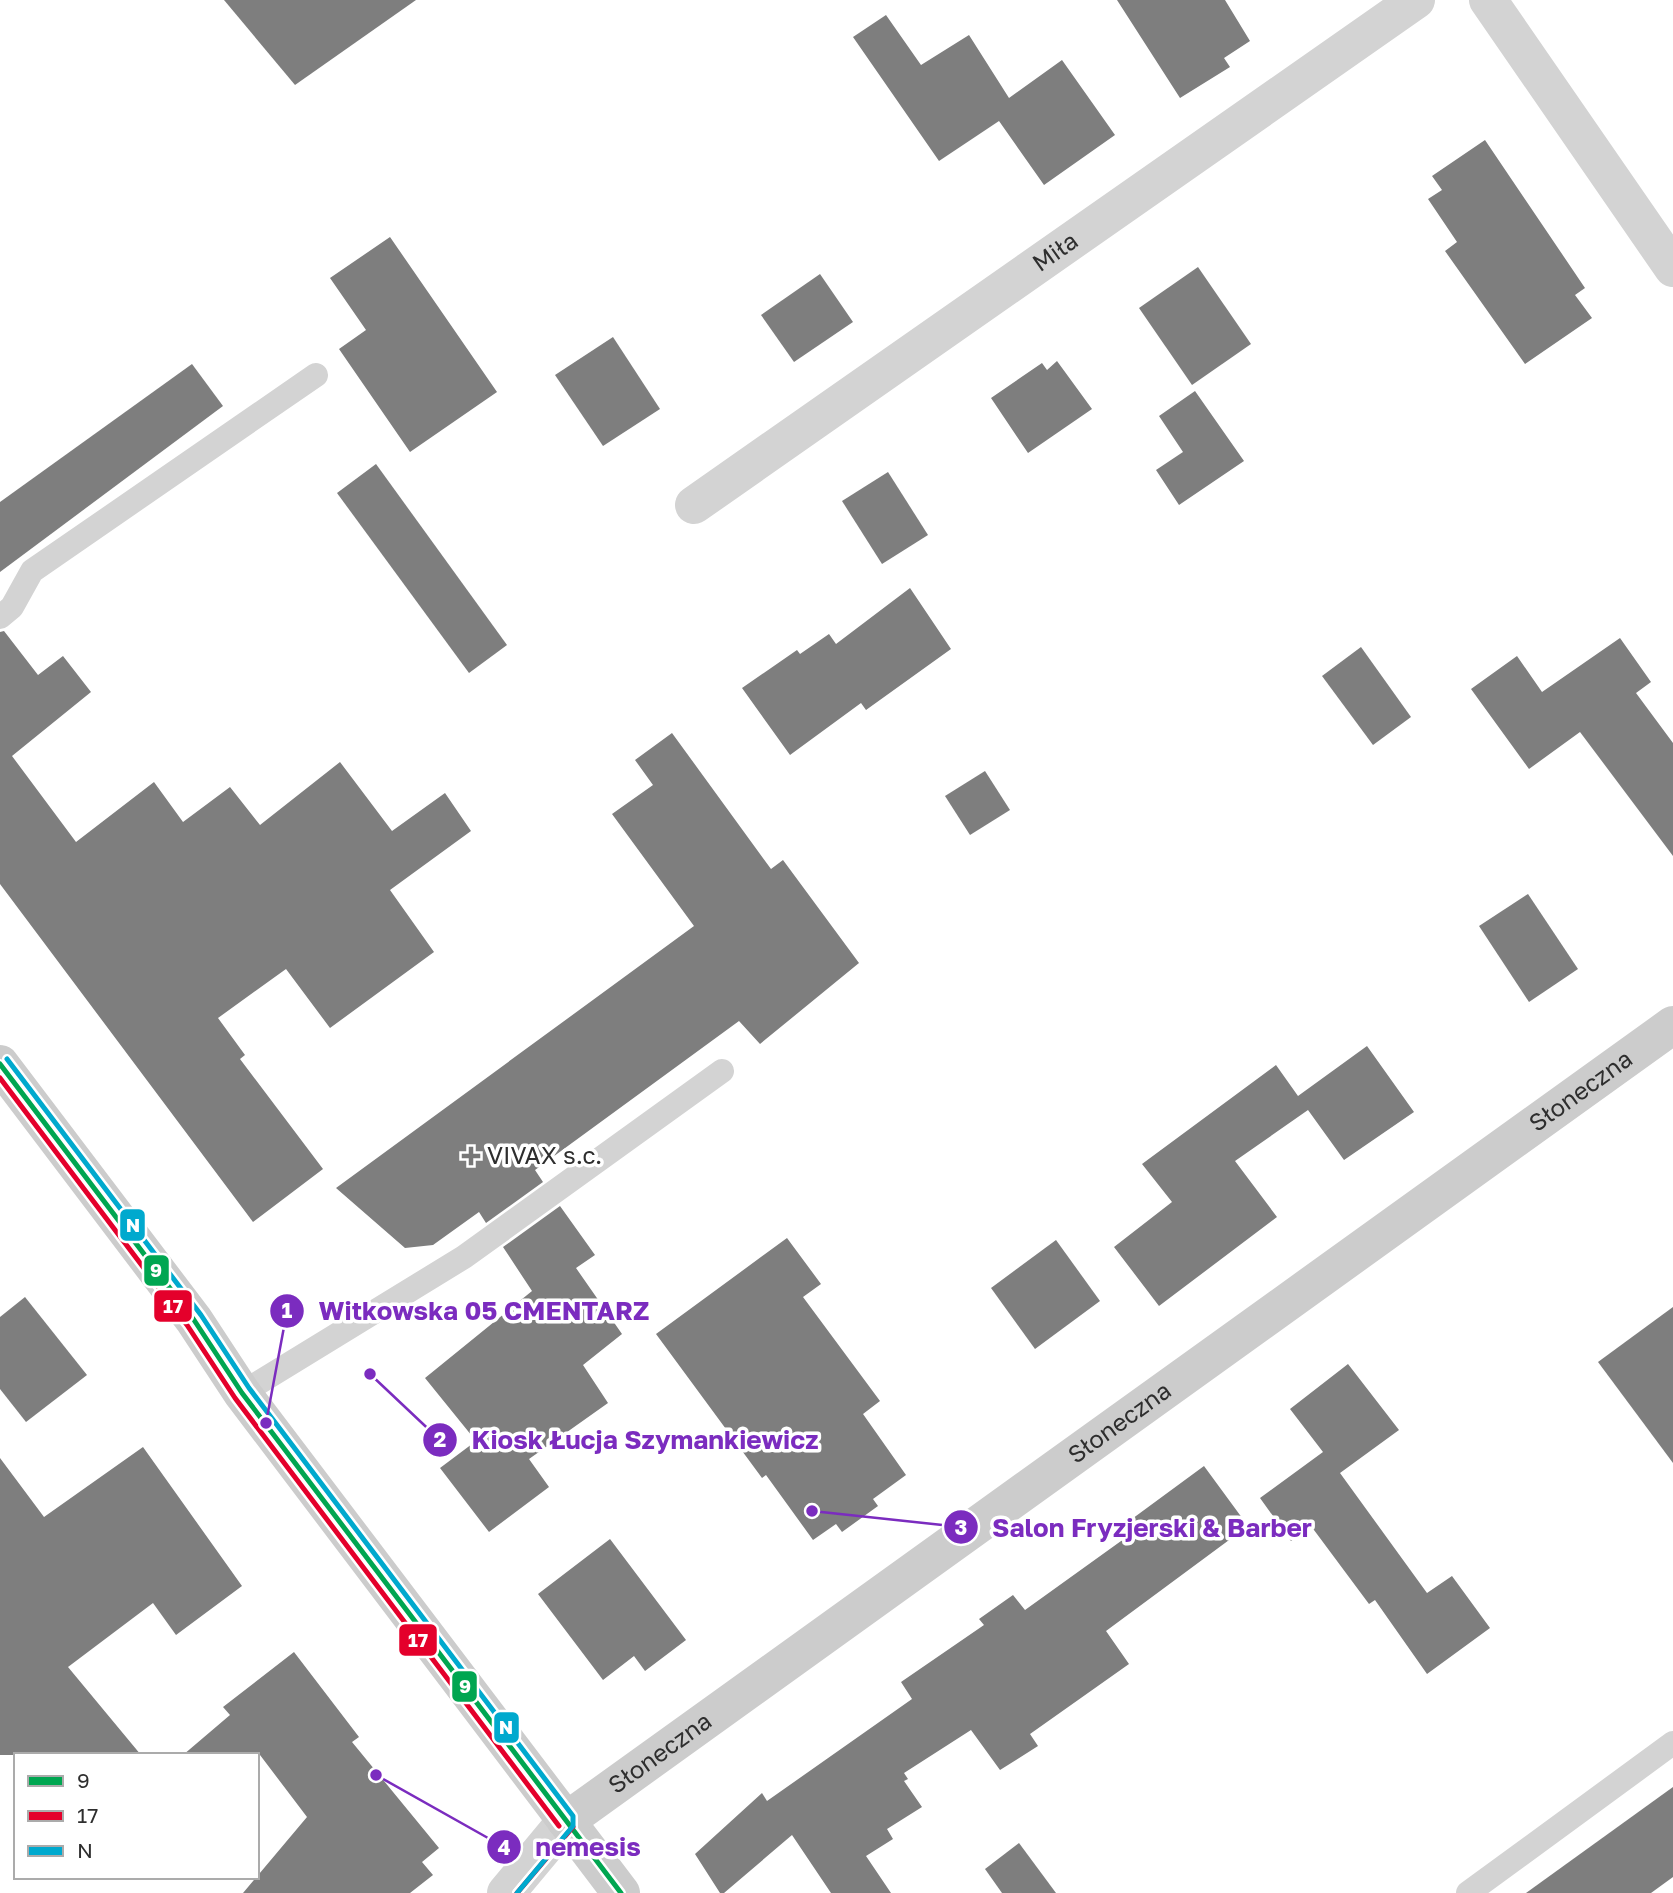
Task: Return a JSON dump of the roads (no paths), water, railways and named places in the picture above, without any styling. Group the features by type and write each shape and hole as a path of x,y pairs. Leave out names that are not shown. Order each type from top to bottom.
{"street":[{"name":"Miła","path":"694,505 1416,0"},
{"path":"1488,0 1673,268"},
{"name":"Słoneczna","path":"566,1821 1673,1025"},
{"path":"0,1064 194,1320 242,1393 621,1893"},
{"path":"506,1893 566,1821"}],"lane":[{"path":"0,617 12,607 32,571 316,374"},
{"path":"242,1393 464,1257 722,1071"},
{"path":"1468,1893 1673,1743"}],"place":[{"name":"VIVAX s.c.","path":"471,1156"},
{"name":"Kiosk Łucja Szymankiewicz","path":"370,1374"},
{"name":"Witkowska 05 CMENTARZ","path":"266,1423"},
{"name":"Salon Fryzjerski & Barber","path":"812,1511"},
{"name":"nemesis","path":"376,1775"}]}
